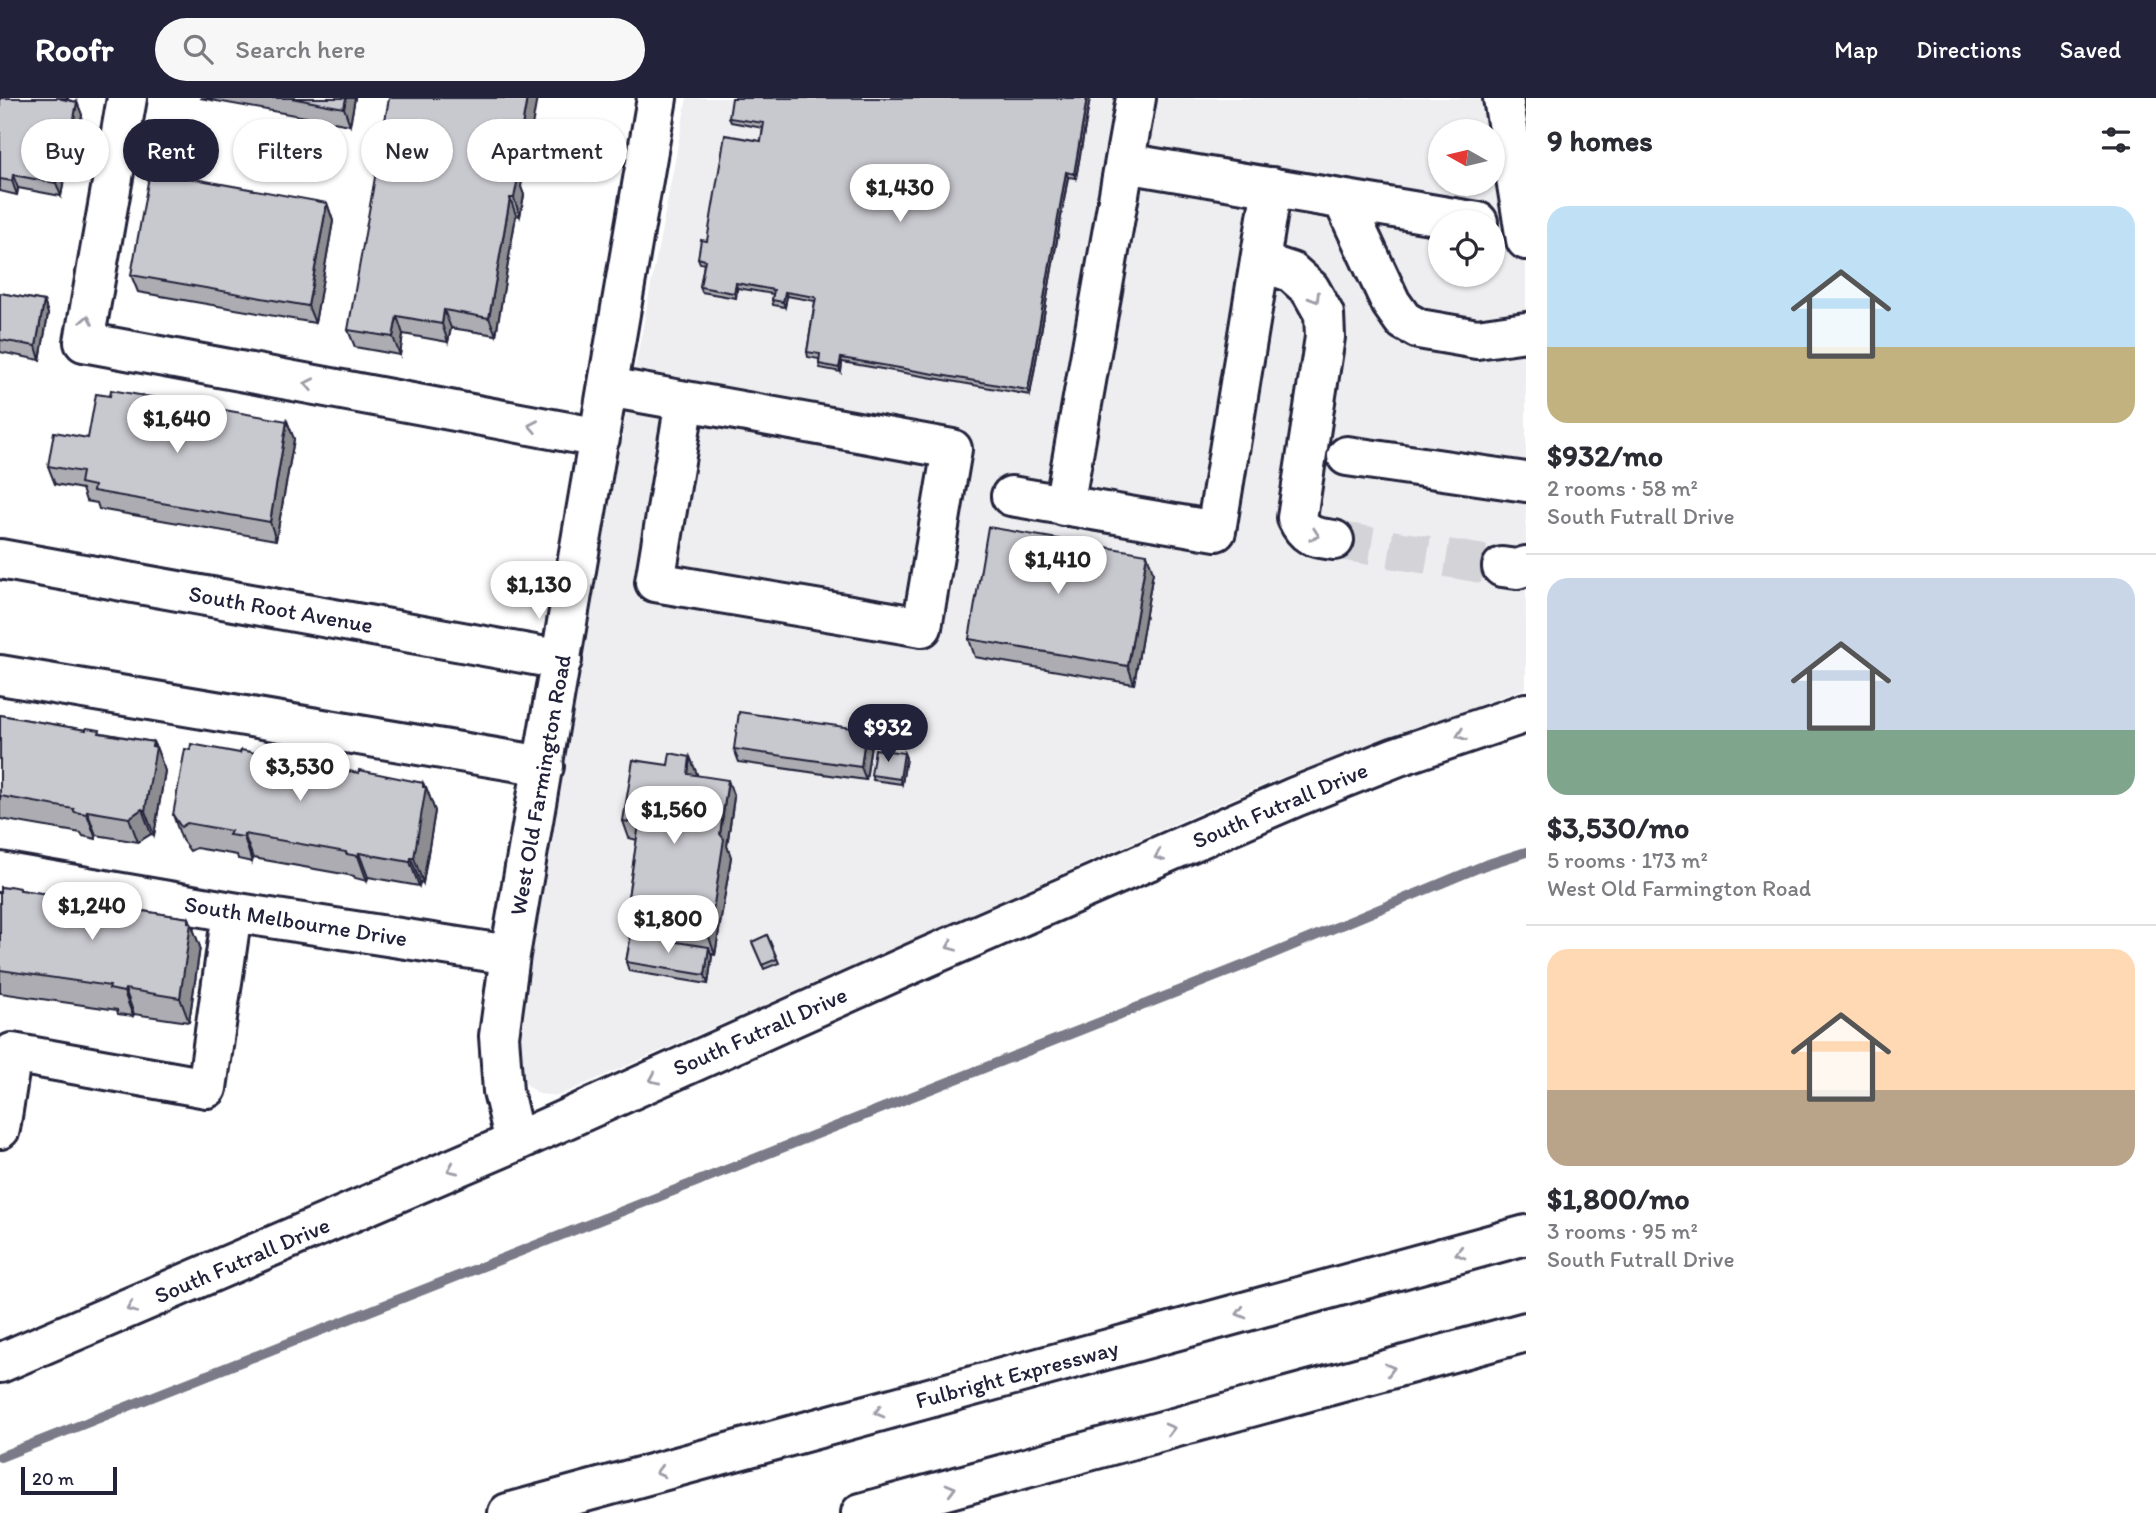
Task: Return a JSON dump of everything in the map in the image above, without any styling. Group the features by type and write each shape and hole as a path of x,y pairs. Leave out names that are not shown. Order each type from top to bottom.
{"main road":[{"path":"127,98 83,342 600,438"},
{"name":"West Old Farmington Road","path":"514,1142 503,1091 499,1036 510,955 657,98"},
{"path":"1064,506 1136,98"},
{"path":"1503,98 1518,136 1514,231"},
{"path":"1125,163 1428,214"},
{"path":"1012,496 1216,531 1272,187"},
{"path":"1343,200 1391,303 1404,320 1419,329 1478,339 1526,332"},
{"path":"1260,262 1291,272 1310,289 1324,314 1325,337 1297,518 1303,531 1314,537 1334,540"},
{"path":"608,387 952,449 922,627 655,582 685,401"},
{"path":"1348,456 1526,482"},
{"name":"South Root Avenue","path":"0,559 562,660"},
{"path":"0,675 544,766"},
{"name":"South Futrall Drive","path":"0,1363 514,1142 925,958 1295,797 1396,757 1526,713"},
{"name":"South Melbourne Drive","path":"0,872 232,912 510,955"},
{"path":"0,1129 12,1053 207,1088 232,912"},
{"name":"Fulbright Expressway","path":"508,1513 1526,1235"},
{"path":"861,1513 1526,1332"}],"shaded area":[{"path":"687,98 1526,98 1526,688 1290,774 558,1096 539,1094 521,1077 517,1034 573,690"}],"building":[{"path":"0,98 61,98 77,102 74,119 21,119 21,176 13,175 12,181 0,179"},
{"path":"291,98 346,98 344,108"},
{"path":"389,98 527,98 523,119 467,119 467,182 517,182 514,198 510,198 489,318 444,310 442,324 397,316 393,337 348,330 374,182 453,182 453,119 385,119"},
{"path":"732,98 1087,98 1074,174 1066,172 1028,390 841,358 839,368 819,364 820,354 807,352 816,297 785,292 783,302 772,300 774,290 736,283 734,293 700,287 705,260 698,258 701,240 707,241 725,135 761,141 764,123 729,118"},
{"path":"148,182 211,182 327,203 308,306 131,275"},
{"path":"0,293 44,301 36,346 0,340"},
{"path":"111,390 287,421 270,522 93,491 94,486 80,483 82,472 48,466 54,432 88,438 96,394 110,396"},
{"path":"988,527 1147,554 1128,666 969,639"},
{"path":"739,712 866,730 861,767 734,749"},
{"path":"0,715 100,730 99,733 153,742 152,746 156,747 145,811 142,809 129,818 87,811 87,814 74,812 74,809 0,796"},
{"path":"191,744 240,753 241,750 256,755 359,773 359,770 423,783 423,787 426,787 414,858 411,858 410,862 359,853 358,856 244,834 244,837 229,835 231,831 187,823 181,827 173,815 185,749 190,750"},
{"path":"875,749 904,753 900,779 871,775"},
{"path":"670,753 690,757 688,774 728,780 720,834 724,839 709,937 624,924 639,824 623,821 633,760 668,765"},
{"path":"9,886 189,918 188,922 191,923 180,998 125,989 124,992 109,989 110,986 0,970 0,887"},
{"path":"631,935 709,947 705,975 626,962"},
{"path":"767,935 777,959 762,965 752,942"}],"waterway":[{"path":"0,1457 1260,959 1485,865 1526,852"}],"tunnel":[{"path":"1334,540 1502,567"}]}
